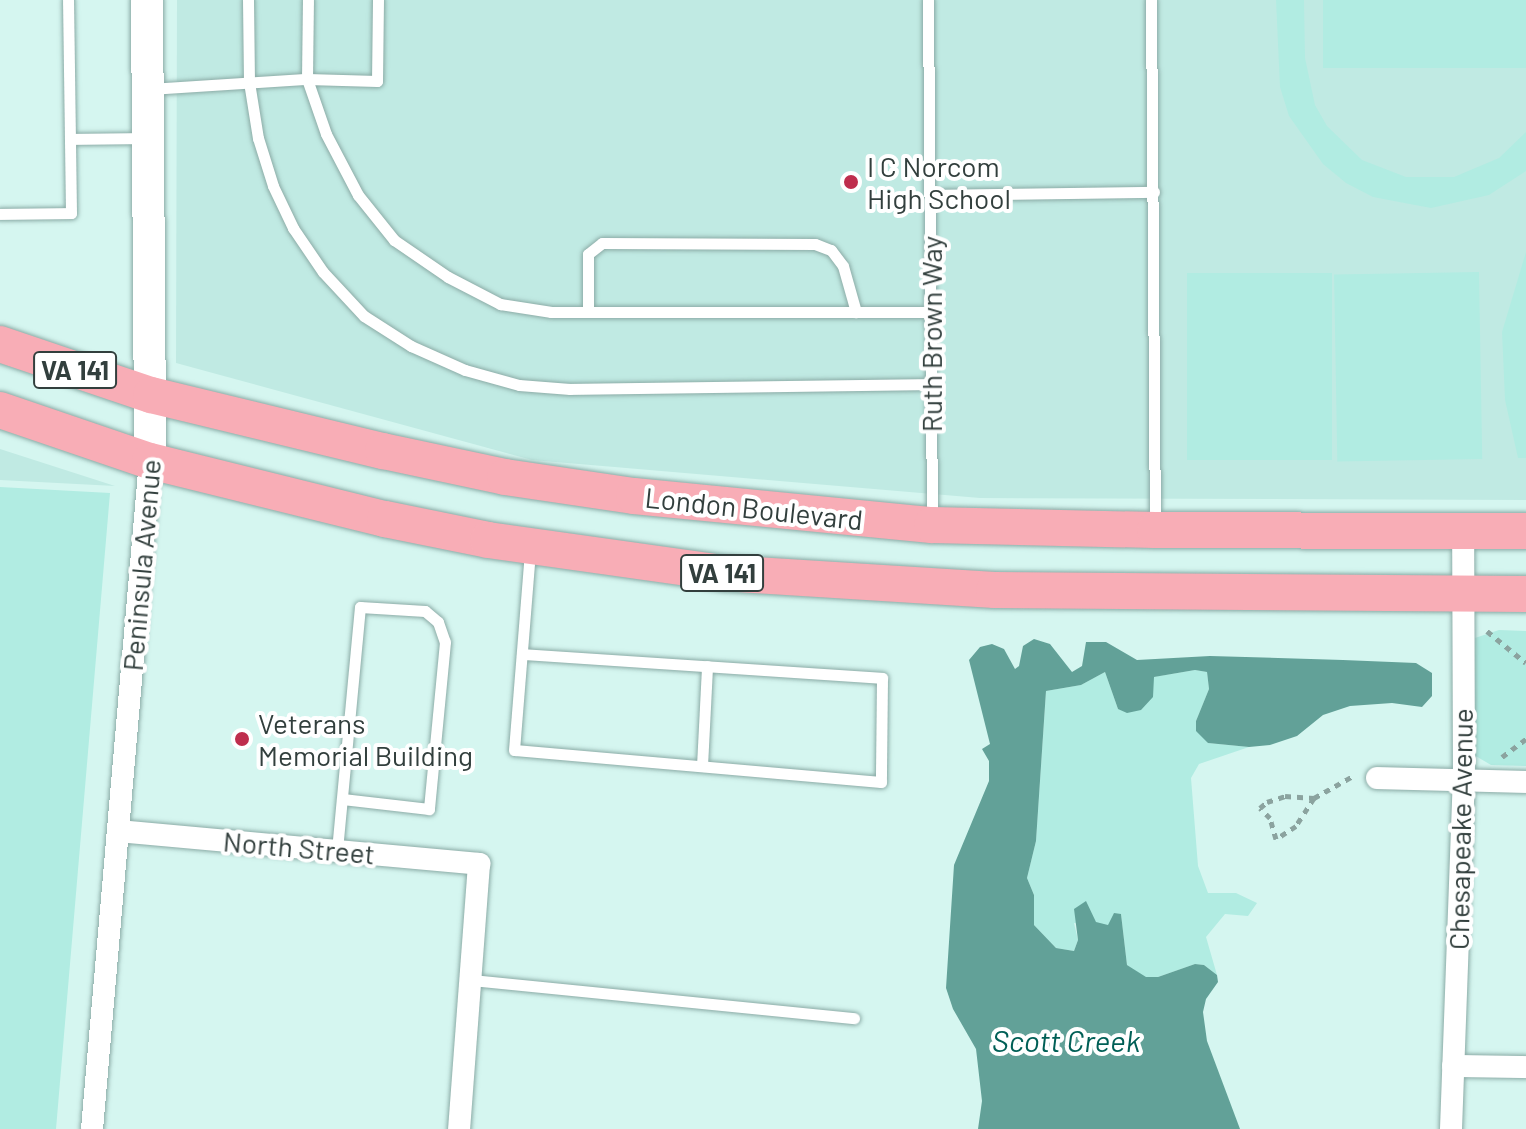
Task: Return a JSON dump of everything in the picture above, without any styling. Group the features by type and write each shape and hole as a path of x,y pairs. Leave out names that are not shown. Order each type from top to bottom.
{"main road":[{"name":"London Boulevard","path":"0,344 151,395 505,477 765,511 932,525 1155,530 1526,531"},
{"name":"VA 141","path":"0,410 150,461 385,519 531,546 723,573 994,590 1463,596 1526,594"}],"street":[{"name":"Peninsula Avenue","path":"92,1129 150,461 147,0"},
{"name":"Chesapeake Avenue","path":"1451,1129 1464,780 1463,530"},
{"path":"1377,778 1526,782"},
{"name":"North Street","path":"118,831 479,864 472,980"},
{"path":"459,1129 472,980"},
{"path":"1453,1066 1526,1067"}],"lane":[{"path":"0,214 71,213 68,0"},
{"path":"248,0 249,82 258,138 273,186 293,228 323,272 364,316 411,346 465,370 519,385 570,389 930,384"},
{"path":"308,0 307,79 326,134 358,195 394,240 448,277 500,304 551,312 930,312"},
{"path":"148,89 307,79 377,81 378,0"},
{"name":"Ruth Brown Way","path":"928,0 932,525"},
{"path":"1151,0 1155,530"},
{"path":"70,139 148,138"},
{"path":"931,195 1154,192"},
{"path":"588,312 588,254 602,243 815,244 831,250 843,266 856,312"},
{"path":"522,654 882,678 881,782 514,750 522,654 531,546"},
{"path":"337,850 360,607 425,611 438,622 445,642 429,809 343,799"},
{"path":"702,766 707,666"},
{"path":"472,980 854,1018"}],"path":[{"path":"1463,596 1490,636 1526,663"},
{"path":"1314,798 1285,796 1260,808 1270,818 1276,839 1296,826 1314,798 1376,766 1377,778"}],"shaded area":[{"name":"I C Norcom High School","path":"177,0 1526,0 1526,500 980,498 532,460 176,363"},
{"path":"0,449 115,486 0,480"}],"green space":[{"path":"1276,0 1304,0 1305,58 1315,105 1327,126 1362,160 1406,177 1454,177 1499,158 1526,132 1526,171 1489,195 1431,208 1373,197 1346,183 1323,164 1289,116 1280,87"},
{"path":"1323,0 1526,0 1526,68 1323,68"},
{"path":"1526,252 1526,458 1518,458 1505,400 1502,332"},
{"path":"1479,272 1482,459 1337,462 1334,275"},
{"path":"1187,273 1332,273 1332,460 1187,460"},
{"path":"0,487 110,493 56,1129 0,1129"},
{"path":"1499,630 1526,631 1526,766 1491,765 1469,752 1475,638"},
{"path":"1195,670 1207,672 1209,689 1196,721 1208,743 1249,747 1199,764 1191,778 1198,866 1208,893 1236,893 1257,903 1248,916 1225,914 1206,937 1217,975 1204,965 1195,964 1146,978 1127,965 1121,914 1109,925 1074,923 1078,940 1074,951 1056,948 1034,925 1034,895 1027,878 1036,841 1046,691 1081,685 1105,672 1118,709 1153,677"}],"water":[{"name":"Scott Creek","path":"1034,639 1050,644 1072,672 1082,666 1086,642 1106,642 1137,660 1210,656 1416,663 1432,673 1432,696 1422,707 1392,703 1350,706 1323,715 1297,736 1270,745 1249,747 1208,743 1196,731 1196,721 1209,689 1207,672 1195,670 1154,677 1153,697 1141,710 1127,713 1118,709 1105,672 1081,685 1046,691 1036,841 1027,878 1034,895 1034,925 1056,948 1074,951 1078,940 1074,909 1086,901 1096,922 1108,925 1114,913 1121,914 1127,965 1146,977 1158,977 1195,964 1204,965 1217,975 1218,982 1206,999 1203,1012 1207,1041 1240,1129 978,1129 982,1101 976,1049 953,1009 946,988 954,865 989,781 989,761 982,749 990,744 969,660 980,647 992,644 1004,649 1015,669 1019,666 1023,646"}],"place":[{"name":"I C Norcom High School","path":"851,182"},
{"name":"Veterans Memorial Building","path":"242,739"}]}
